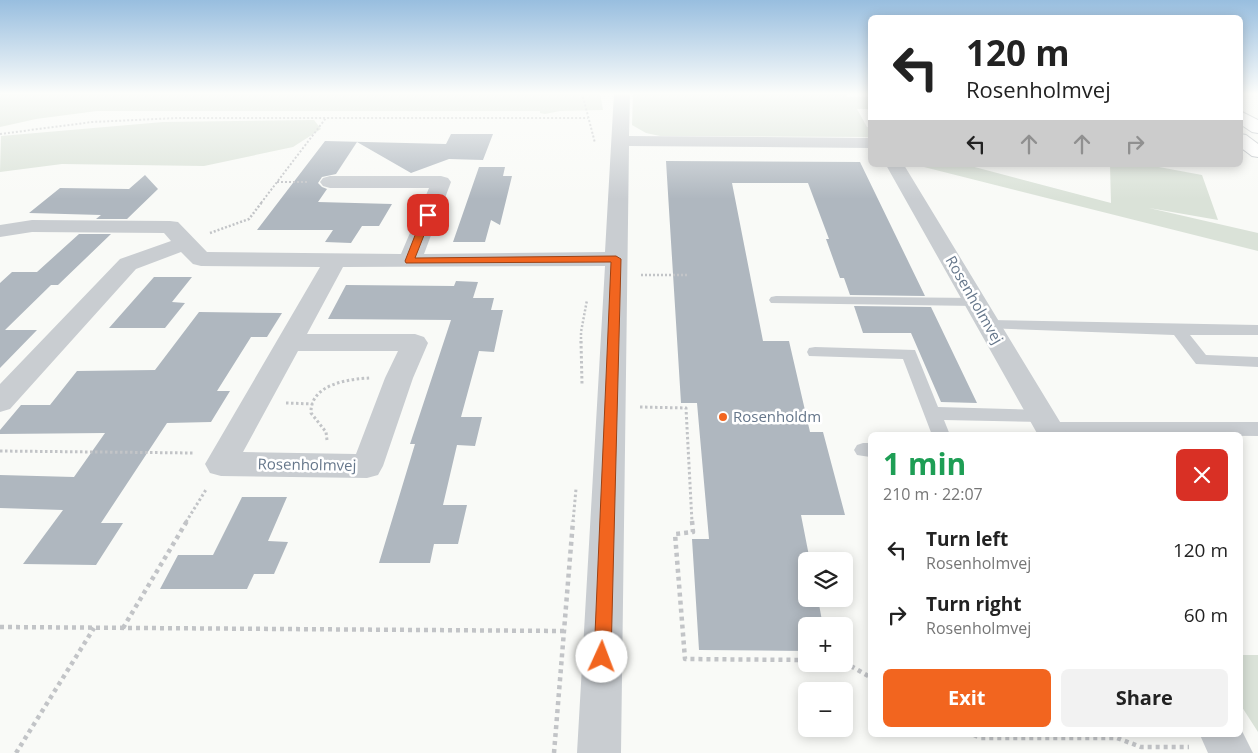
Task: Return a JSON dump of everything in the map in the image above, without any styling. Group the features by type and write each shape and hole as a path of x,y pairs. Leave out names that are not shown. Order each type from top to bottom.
{"main road":[{"path":"1243,141 1258,152"}],"street":[{"path":"599,753 611,407 608,143 612,128"},
{"path":"608,143 868,144"},
{"name":"Rosenholmvej","path":"897,167 1048,427"},
{"path":"330,182 441,182 410,261"},
{"path":"0,232 32,226 170,227 201,259 336,259 608,265"},
{"path":"0,402 128,264 185,243"},
{"path":"221,464 336,259"},
{"name":"Rosenholmvej","path":"221,464 367,466 399,378 415,344 290,342"}],"lane":[{"path":"776,300 975,302"},
{"path":"989,326 1258,330"},
{"path":"1178,330 1202,360 1258,362"},
{"path":"815,352 909,354 940,432"},
{"path":"932,413 1048,427 1258,429"}],"path":[{"path":"0,134 46,128"},
{"path":"185,243 249,219 318,128"},
{"path":"596,128 608,143"},
{"path":"277,182 330,182"},
{"path":"582,389 581,332 592,276 608,265 688,275"},
{"path":"316,466 328,437 325,429 312,416 312,406 318,396 334,384 347,380 399,378"},
{"path":"611,407 686,408 692,532 675,534 685,659 798,660"},
{"path":"0,451 216,453 221,464 123,628"},
{"path":"554,753 576,484"},
{"path":"0,627 564,631"},
{"path":"16,753 94,628"},
{"path":"853,667 868,676"},
{"path":"978,737 1117,738 1141,747 1226,745"}],"shaded area":[{"path":"92,128 321,129 293,147 204,166 62,164 0,172 1,136"},
{"path":"637,128 868,128 868,137 660,136 646,133"},
{"path":"924,167 975,167 1111,203 1110,167 1159,167 1202,175 1218,220 1149,208 1258,233 1258,251"},
{"path":"1243,655 1258,655 1258,732 1243,709"}],"building":[{"path":"451,134 493,134 483,160 449,159 411,173 357,142 336,174 322,177 318,183 327,189 318,202 392,204 379,226 362,226 351,243 325,242 333,230 257,230 325,141 446,144"},
{"name":"Rosenholdm","path":"666,161 860,162 925,296 850,295 844,278 840,278 826,239 829,239 808,183 732,183 763,341 789,341 810,432 823,432 845,515 801,515 808,552 798,552 798,607 819,607 821,617 798,617 798,651 699,650 692,539 709,539 697,403 681,403"},
{"path":"479,167 505,167 503,176 512,176 500,225 491,220 485,242 453,242"},
{"path":"145,175 158,189 127,219 96,219 101,215 29,213 60,188 129,189"},
{"path":"79,234 111,234 58,285 51,285 5,330 37,330 0,368 0,283 12,272 37,272"},
{"path":"154,277 192,277 172,302 185,303 165,328 109,328"},
{"path":"456,281 478,282 473,298 494,298 491,310 503,310 494,352 479,351 461,417 482,417 475,446 457,445 443,505 467,505 458,544 434,544 430,563 379,563 415,444 410,444 451,320 328,319 346,285 454,286"},
{"path":"854,306 931,307 977,403 941,402 911,333 863,333"},
{"path":"199,312 282,313 267,337 251,337 217,391 230,391 211,422 167,423 101,523 123,523 96,565 23,564 63,510 0,508 0,475 74,477 105,433 0,434 0,430 21,405 50,405 77,371 155,370"},
{"path":"242,497 287,497 268,541 288,542 274,574 254,574 247,589 160,589 178,555 213,555"}],"place":[{"name":"Rosenholdm","path":"723,417"}],"route":[{"path":"428,215 410,261 616,259 602,657"}]}
